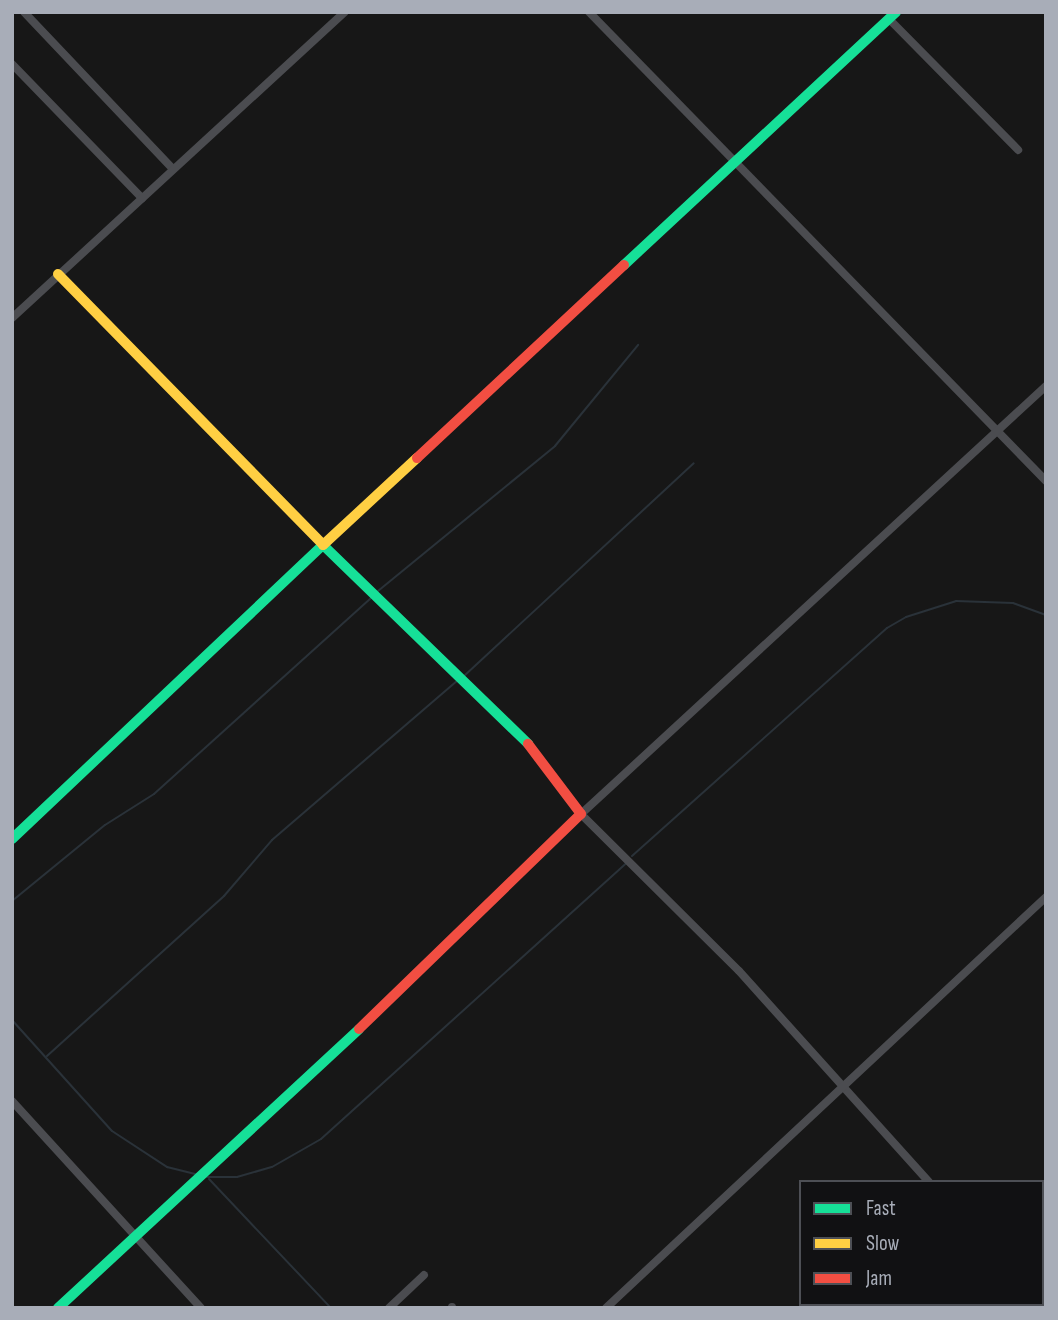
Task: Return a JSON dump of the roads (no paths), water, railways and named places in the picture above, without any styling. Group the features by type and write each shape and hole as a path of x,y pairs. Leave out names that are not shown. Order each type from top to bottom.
{"street":[{"path":"24,12 173,169"},
{"path":"12,318 345,12"},
{"path":"589,12 1046,481"},
{"path":"12,839 323,545 738,163 893,15 1018,149"},
{"path":"12,64 142,198"},
{"path":"58,274 323,545 543,759 581,814 844,1084 927,1180"},
{"path":"58,1308 447,947 581,814 1046,386"},
{"path":"606,1308 1046,897"},
{"path":"12,1101 201,1308"},
{"path":"389,1308 424,1275"}],"waterway":[{"path":"378,591 555,446 638,345"},
{"path":"464,676 694,463"},
{"path":"12,901 105,825 154,794 372,597"},
{"path":"632,856 887,628 906,617 956,601 1013,603 1046,615"},
{"path":"47,1056 224,896 272,840 458,680"},
{"path":"207,1177 237,1177 272,1167 321,1139 626,863"},
{"path":"12,1020 112,1131 167,1167 195,1174"},
{"path":"209,1179 331,1308"}]}
